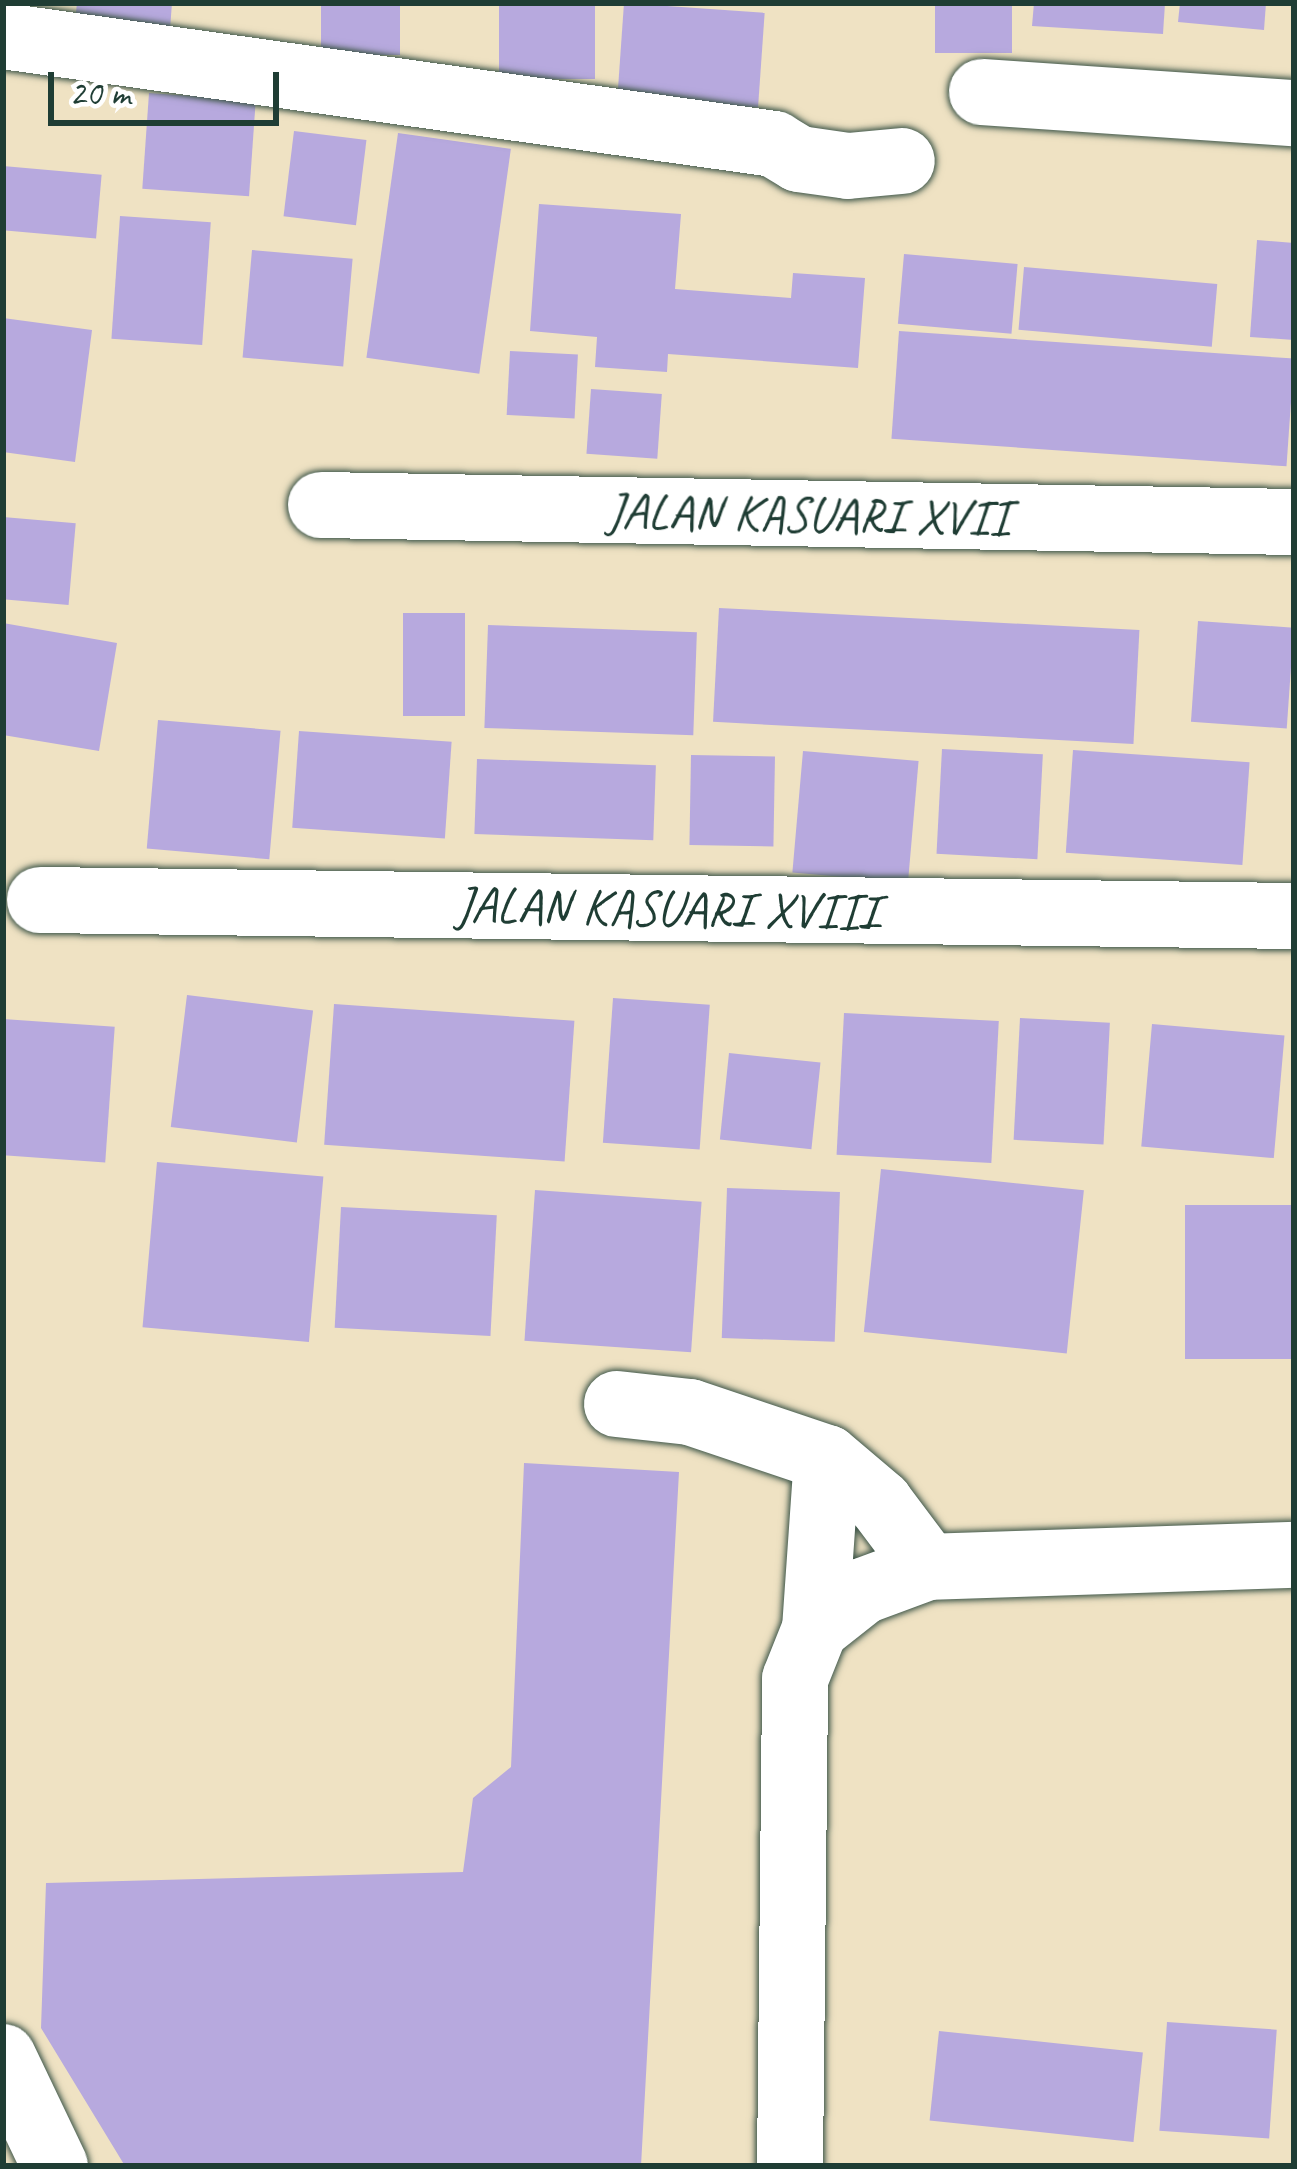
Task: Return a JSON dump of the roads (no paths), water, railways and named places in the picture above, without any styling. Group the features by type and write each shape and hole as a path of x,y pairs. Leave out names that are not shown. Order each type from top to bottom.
{"street":[{"path":"3,36 774,144 815,161 902,161"},
{"path":"982,92 1294,113"},
{"name":"JALAN KASUARI XVII","path":"321,505 1294,522"},
{"name":"JALAN KASUARI XVIII","path":"40,900 1294,916"},
{"path":"617,1404 690,1412 827,1458 880,1503 928,1567"},
{"path":"790,2166 795,1678 815,1629 827,1458"},
{"path":"815,1629 863,1591 928,1567 1294,1555"},
{"path":"3,2056 55,2166"}]}
